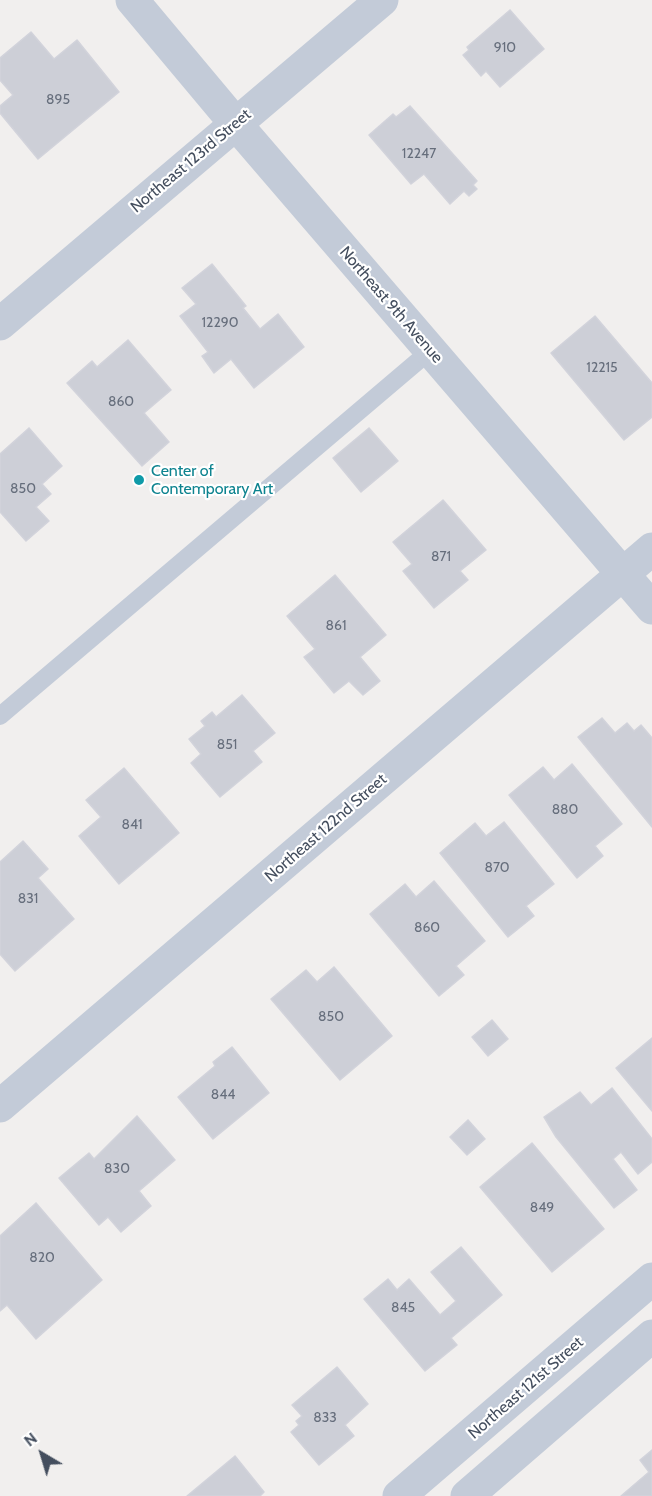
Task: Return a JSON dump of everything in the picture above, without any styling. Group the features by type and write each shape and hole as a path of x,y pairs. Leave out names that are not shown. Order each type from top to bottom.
{"street":[{"name":"Northeast 9th Avenue","path":"132,0 652,608"},
{"name":"Northeast 123rd Street","path":"0,324 382,0"},
{"name":"Northeast 122nd Street","path":"0,1106 652,549"},
{"name":"Northeast 121st Street","path":"399,1496 652,1279"},
{"path":"467,1496 652,1336"}],"lane":[{"path":"0,716 431,350"}],"building":[{"path":"510,10 544,49 500,87 486,71 481,76 463,55 469,50 467,47"},
{"path":"31,32 54,59 77,40 119,92 38,159 0,113 0,106 13,95 0,80 0,58"},
{"path":"410,106 477,181 473,185 477,189 469,196 464,191 450,204 424,174 411,184 369,135 393,114 396,117"},
{"path":"212,264 246,306 243,308 260,329 278,314 304,347 254,388 231,359 214,373 202,356 208,352 180,316 196,304 182,288"},
{"path":"595,316 652,383 652,417 624,440 551,353"},
{"path":"128,340 171,390 144,413 169,442 142,466 67,383 92,361 97,367"},
{"path":"29,428 62,466 42,484 51,494 36,507 49,521 26,541 0,512 0,454"},
{"path":"369,428 398,461 361,492 333,458"},
{"path":"443,500 486,550 460,571 468,580 434,608 403,571 412,564 393,542"},
{"path":"335,575 386,635 360,657 380,681 363,695 349,681 334,693 304,657 315,649 287,616"},
{"path":"242,695 275,733 253,751 262,762 220,797 191,763 201,754 189,739 205,726 201,721 212,712 216,717"},
{"path":"602,718 615,733 627,723 634,731 641,725 652,738 652,827 578,737"},
{"path":"572,764 622,824 595,846 603,856 577,878 509,795 543,767 554,780"},
{"path":"124,768 179,833 119,884 79,836 101,817 86,800"},
{"path":"504,822 554,884 526,906 534,916 508,937 440,853 475,823 486,836"},
{"path":"23,841 48,869 38,878 74,919 15,971 0,954 0,862"},
{"path":"434,881 485,941 456,966 464,975 439,996 370,914 405,884 416,897"},
{"path":"334,967 392,1036 340,1080 271,999 306,970 317,982"},
{"path":"492,1020 508,1039 488,1056 472,1037"},
{"path":"652,1038 652,1111 616,1068"},
{"path":"232,1047 269,1093 213,1139 178,1097 215,1066 213,1062"},
{"path":"612,1088 652,1139 652,1162 638,1174 621,1152 613,1159 637,1190 614,1208 556,1137 544,1117 580,1092 591,1105"},
{"path":"137,1116 175,1160 139,1191 151,1206 121,1232 108,1217 99,1225 59,1178 89,1153 94,1159"},
{"path":"468,1120 485,1139 467,1155 450,1137"},
{"path":"532,1143 604,1229 552,1272 480,1187"},
{"path":"36,1203 102,1280 36,1339 7,1305 0,1311 0,1236"},
{"path":"461,1247 502,1295 451,1338 457,1345 425,1371 364,1299 388,1279 397,1290 409,1279 440,1315 456,1301 431,1272"},
{"path":"337,1367 368,1404 345,1425 354,1436 319,1465 291,1432 299,1425 296,1421 302,1416 292,1405"},
{"path":"652,1450 652,1496 621,1496 649,1472 640,1460"},
{"path":"235,1456 264,1492 260,1496 187,1496"}],"place":[{"name":"Center of Contemporary Art","path":"139,480"}]}
